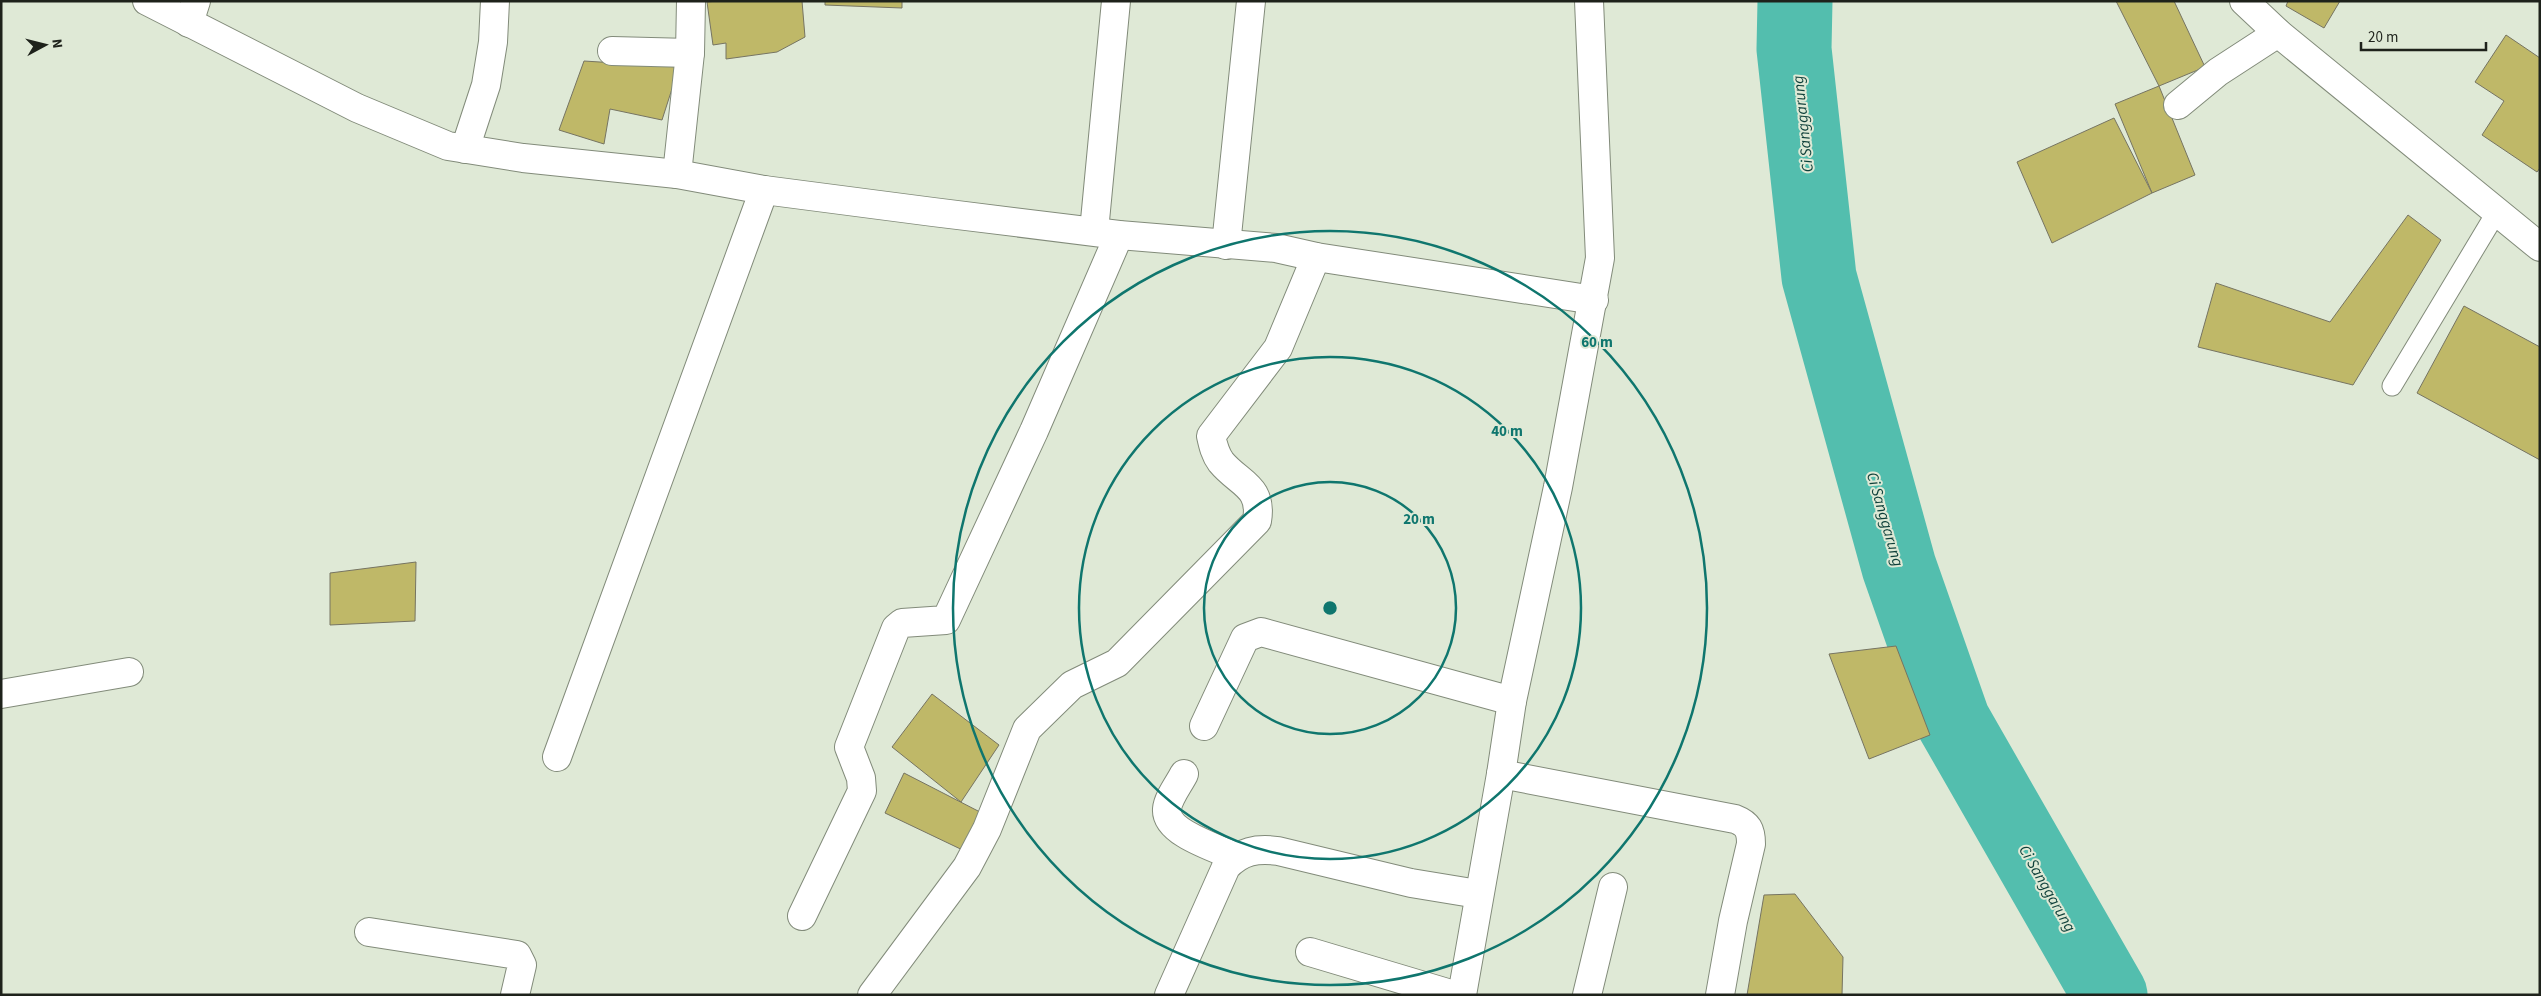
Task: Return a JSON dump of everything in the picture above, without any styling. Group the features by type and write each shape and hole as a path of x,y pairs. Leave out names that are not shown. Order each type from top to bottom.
{"main road":[{"path":"147,1 192,12 357,108 448,146 523,158 678,174 764,190 1106,233 1276,248 1316,257 1594,300"},
{"path":"465,149 486,85 493,42 496,1"},
{"path":"678,174 690,53 690,1"},
{"path":"802,916 862,791 862,778 848,747 896,628 902,623 946,620 1034,431 1106,233 1116,1"},
{"path":"1226,245 1251,1"},
{"path":"1462,995 1512,701 1558,487 1594,300 1600,258 1589,1"},
{"path":"2244,1 2278,33 2496,213 2540,247"},
{"path":"2178,105 2218,72 2278,33"},
{"path":"612,51 690,53"},
{"path":"557,757 764,190"},
{"path":"872,995 967,867 987,829 1027,729 1072,685 1117,663 1257,521 1259,508 1256,496 1241,479 1221,462 1214,449 1211,436 1278,348 1316,257"},
{"path":"1204,726 1245,638 1261,632 1512,701"},
{"path":"1,694 129,672"},
{"path":"1184,774 1167,807 1168,817 1174,827 1236,857"},
{"path":"1501,774 1735,819 1745,824 1750,832 1750,844 1733,921 1720,995"},
{"path":"1169,995 1226,867 1236,857 1264,849 1278,851 1411,883 1478,894"},
{"path":"1587,995 1613,887"},
{"path":"369,932 517,955 522,965 515,995"},
{"path":"1310,952 1454,995"}],"lane":[{"path":"2392,386 2496,213"}],"building":[{"path":"802,1 805,37 777,52 726,59 726,43 713,45 707,2"},
{"path":"825,1 902,1 902,8 825,5"},
{"path":"2116,1 2174,1 2205,67 2159,86"},
{"path":"2288,1 2340,1 2324,28 2286,6"},
{"path":"2506,35 2540,58 2540,168 2537,172 2482,135 2504,101 2475,82"},
{"path":"584,61 679,67 662,120 610,109 604,144 559,130"},
{"path":"2159,86 2195,175 2152,193 2115,104"},
{"path":"2114,118 2152,193 2052,243 2017,162"},
{"path":"2408,215 2441,240 2353,385 2198,347 2216,283 2330,322"},
{"path":"2464,306 2540,347 2540,460 2417,393"},
{"path":"416,562 415,621 330,625 330,573"},
{"path":"1896,646 1930,735 1869,759 1829,654"},
{"path":"932,694 999,745 961,802 892,747"},
{"path":"904,773 980,812 971,854 885,813"},
{"path":"1795,894 1843,957 1842,995 1747,995 1764,895"}],"waterway":[{"name":"Ci Sanggarung","path":"1795,1 1794,49 1819,277 1899,567 1953,721 2110,995"}]}
